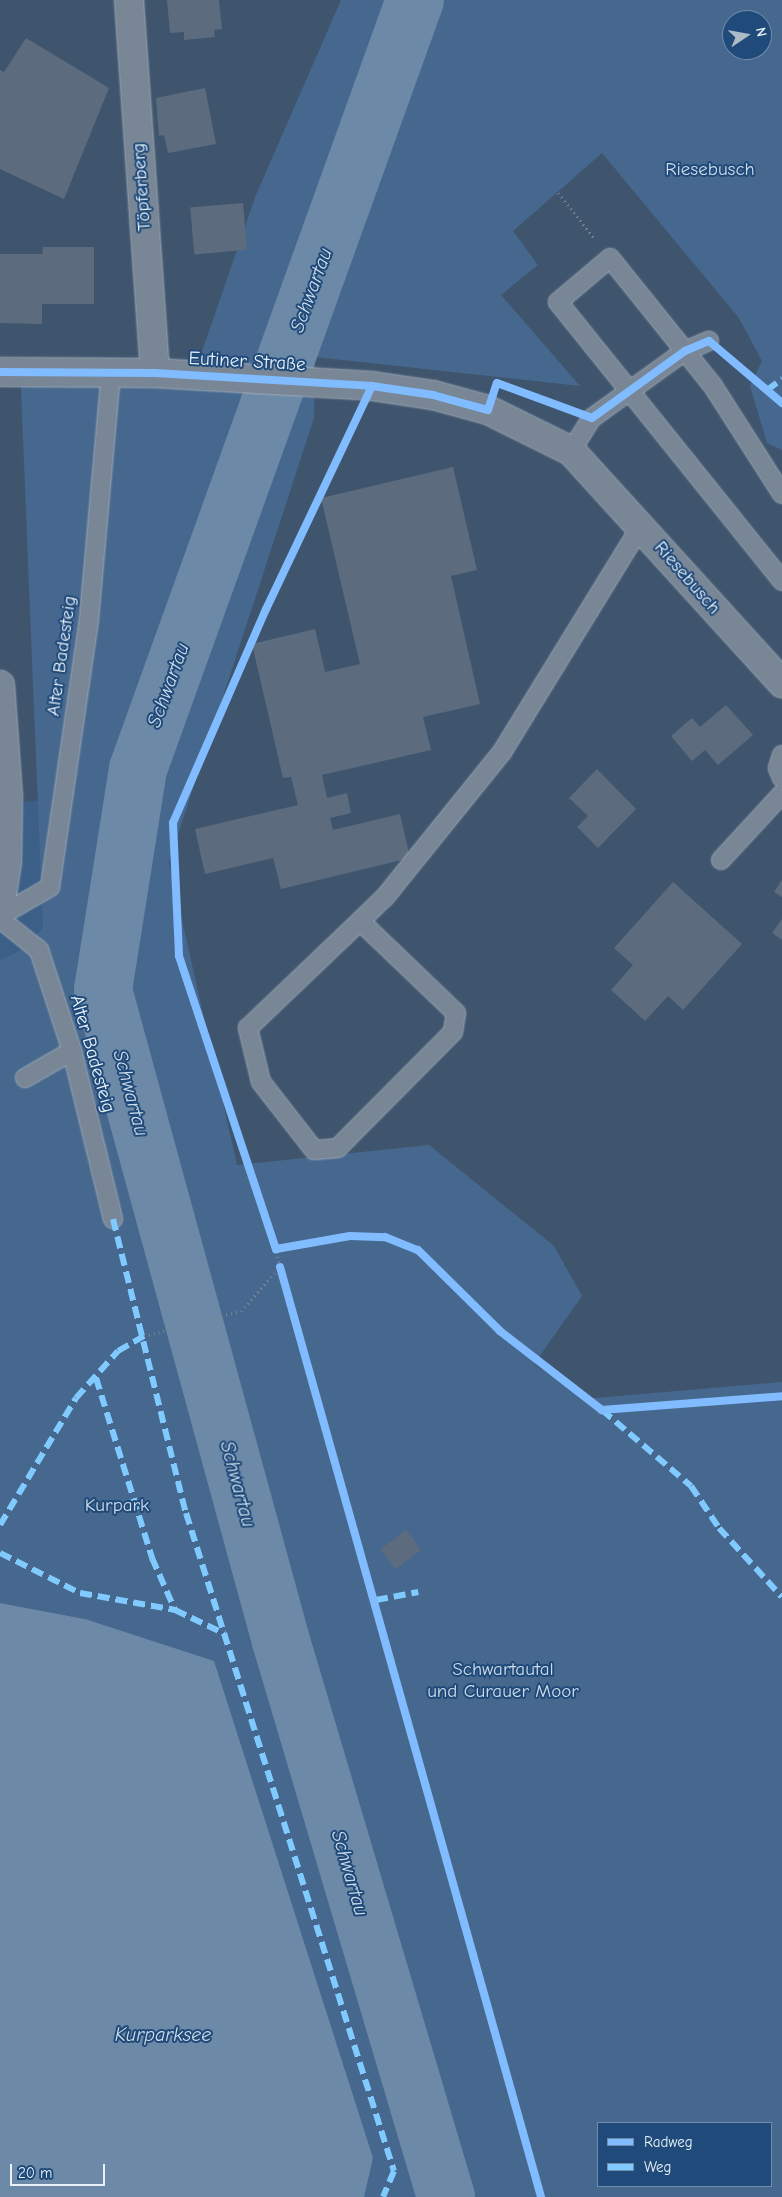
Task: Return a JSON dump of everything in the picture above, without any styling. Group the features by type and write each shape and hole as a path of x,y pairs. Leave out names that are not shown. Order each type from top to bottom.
{"main road":[{"name":"Töpferberg","path":"129,0 155,373"},
{"name":"Eutiner Straße","path":"0,372 155,373 300,382 433,395 488,410 571,451"},
{"name":"Riesebusch","path":"571,451 641,526 782,684"},
{"path":"0,685 4,816 0,906"}],"lane":[{"path":"782,494 713,386 610,258 558,302 627,392 782,581"},
{"path":"571,451 592,418 685,351 709,341"},
{"name":"Alter Badesteig","path":"111,372 89,619 50,887 0,917 39,950 72,1051 113,1219"},
{"path":"360,921 456,1013 453,1032 338,1148 314,1150 261,1082 248,1028 385,897 502,752 641,526"},
{"path":"782,755 778,768 782,778"},
{"path":"721,860 782,794"},
{"path":"26,1078 72,1051"}],"path":[{"path":"558,193 610,258"},
{"path":"144,1336 241,1311 280,1266 276,1249"}],"shaded area":[{"path":"41,800 43,928 19,951 0,960 0,805"}],"green space":[{"name":"Schwartautal und Curauer Moor","path":"341,0 782,0 782,450 767,443 750,386 762,361 739,318 602,153 513,231 538,265 501,295 580,386 315,357 314,418 169,862 237,1165 429,1145 554,1246 582,1296 534,1364 584,1399 782,1382 782,2197 351,2197 85,1619 0,1603 0,960 19,951 43,928 20,366 196,369 256,195"}],"water":[{"name":"Kurparksee","path":"0,1603 85,1619 214,1661 373,2158 364,2197 0,2197"}],"building":[{"path":"167,0 219,0 222,29 214,30 215,37 184,40 184,32 170,33"},
{"path":"26,38 109,88 64,199 0,169 0,70 4,72"},
{"path":"205,88 216,144 168,153 164,135 159,136 156,98"},
{"path":"243,203 247,250 194,254 190,208"},
{"path":"43,247 94,247 94,304 42,304 42,324 0,323 0,254 42,254"},
{"path":"453,467 477,570 451,576 480,704 423,717 431,750 322,775 327,798 347,793 351,813 330,818 333,830 400,814 410,858 281,889 273,858 205,874 195,829 298,805 291,777 283,778 252,644 315,629 325,672 360,664 321,498"},
{"path":"726,705 753,735 718,765 705,750 692,761 671,736 692,718 700,727"},
{"path":"597,769 636,809 598,848 577,827 588,816 569,798"},
{"path":"782,880 782,897 774,892"},
{"path":"673,882 742,944 683,1010 668,996 645,1021 611,990 633,965 614,948"},
{"path":"782,919 782,940 772,933"},
{"path":"406,1530 421,1550 395,1569 380,1549"}],"waterway":[{"name":"Schwartau","path":"415,0 138,769 103,990 281,1641 446,2197"}],"marked path":[{"path":"767,390 782,379"},
{"path":"113,1219 186,1513 394,2171 383,2197"},
{"path":"0,1525 76,1398 118,1351 144,1336"},
{"path":"96,1378 152,1558 175,1610"},
{"path":"602,1410 691,1486 719,1528 782,1597"},
{"path":"0,1553 80,1593 175,1610 225,1634"},
{"path":"376,1600 418,1592"}],"cycle path":[{"path":"0,372 155,373 372,386 433,395 488,410 497,383 592,418 685,351 709,341 782,403"},
{"path":"372,386 266,609 173,823 179,956 276,1249 350,1236 385,1237 418,1250 500,1331 602,1410 782,1396"},
{"path":"280,1267 541,2197"}],"park label":[{"name":"Kurpark","path":"117,1506"}]}
